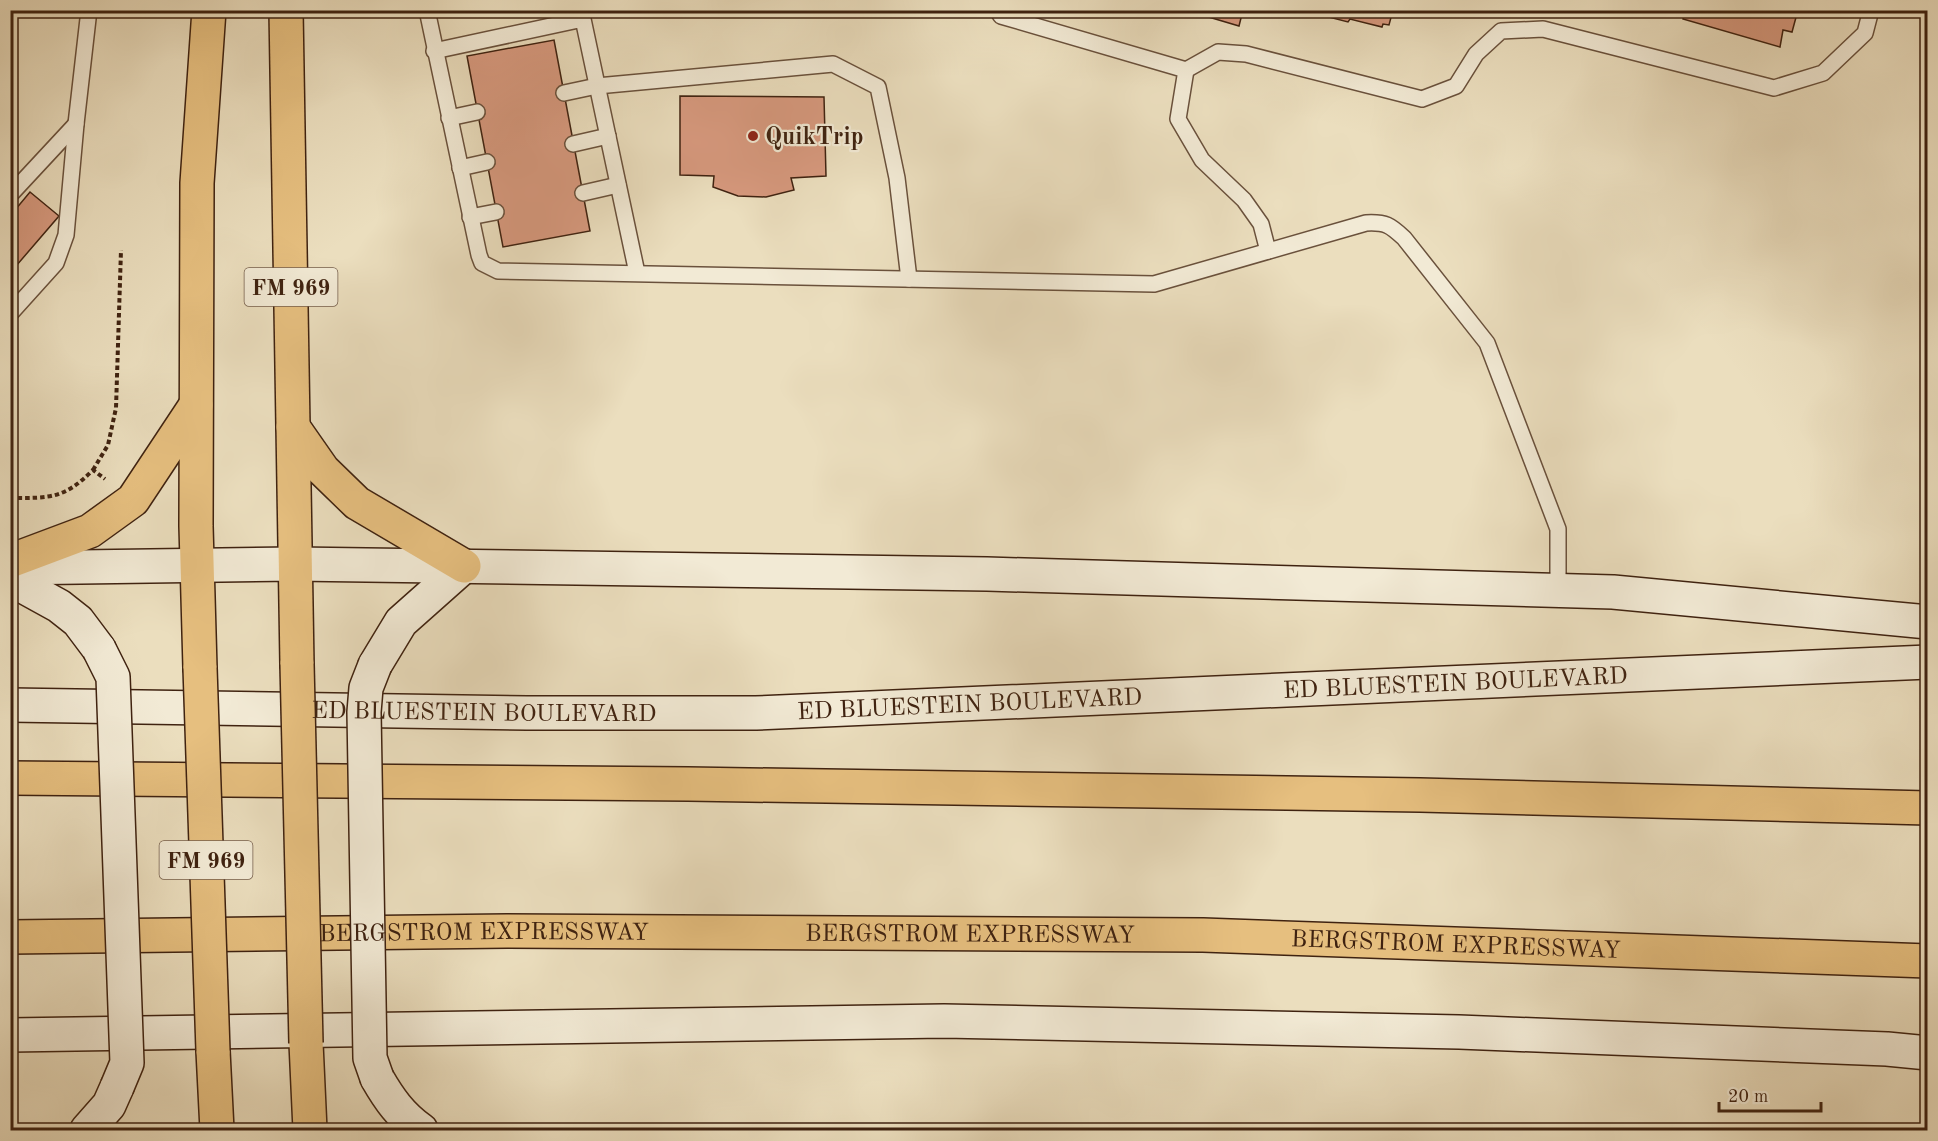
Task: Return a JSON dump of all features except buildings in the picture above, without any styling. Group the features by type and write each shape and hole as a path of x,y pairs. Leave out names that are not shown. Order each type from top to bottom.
{"main road":[{"name":"FM 969","path":"209,10 197,183 197,564 217,1131"},
{"name":"FM 969","path":"286,10 297,664 310,1131"},
{"path":"10,561 90,531 133,500 196,405"},
{"path":"293,427 323,470 357,503 464,566"},
{"path":"10,568 295,564 987,573 1613,592 1928,622"},
{"path":"421,1131 390,1102 377,1078 370,1058 364,712 366,688 375,665 401,622 464,566"},
{"path":"10,579 59,606 78,621 99,649 113,677 127,1063 109,1105 87,1131"},
{"name":"ED BLUESTEIN BOULEVARD","path":"10,705 527,713 756,713 1928,662"},
{"path":"10,778 664,784 1420,795 1928,808"},
{"name":"BERGSTROM EXPRESSWAY","path":"10,937 507,931 1203,935 1928,961"},
{"path":"10,1035 944,1021 1459,1032 1887,1049 1928,1053"}],"lane":[{"path":"10,314 56,263 66,236 89,10"},
{"path":"427,10 478,255 482,263 498,271 1154,284 1366,223 1380,222 1390,225 1404,238 1487,343 1558,529 1558,590"},
{"path":"997,10 1001,16 1186,70 1218,52 1246,54 1422,99 1456,86 1476,54 1501,31 1543,29 1774,88 1823,73 1865,33 1871,10"},
{"path":"434,51 583,19 637,273"},
{"path":"564,93 597,86 833,64 878,87 897,178 909,279"},
{"path":"1186,70 1178,119 1202,160 1244,200 1261,224 1268,252"},
{"path":"449,118 477,112"},
{"path":"10,195 76,124"},
{"path":"573,144 608,136"},
{"path":"460,168 487,162"},
{"path":"583,193 618,185"},
{"path":"470,217 496,212"}],"path":[{"path":"10,498 60,495 78,485 93,470 108,445 116,408 121,250"},
{"path":"93,470 111,484"}],"place":[{"name":"QuikTrip","path":"753,136"}]}
